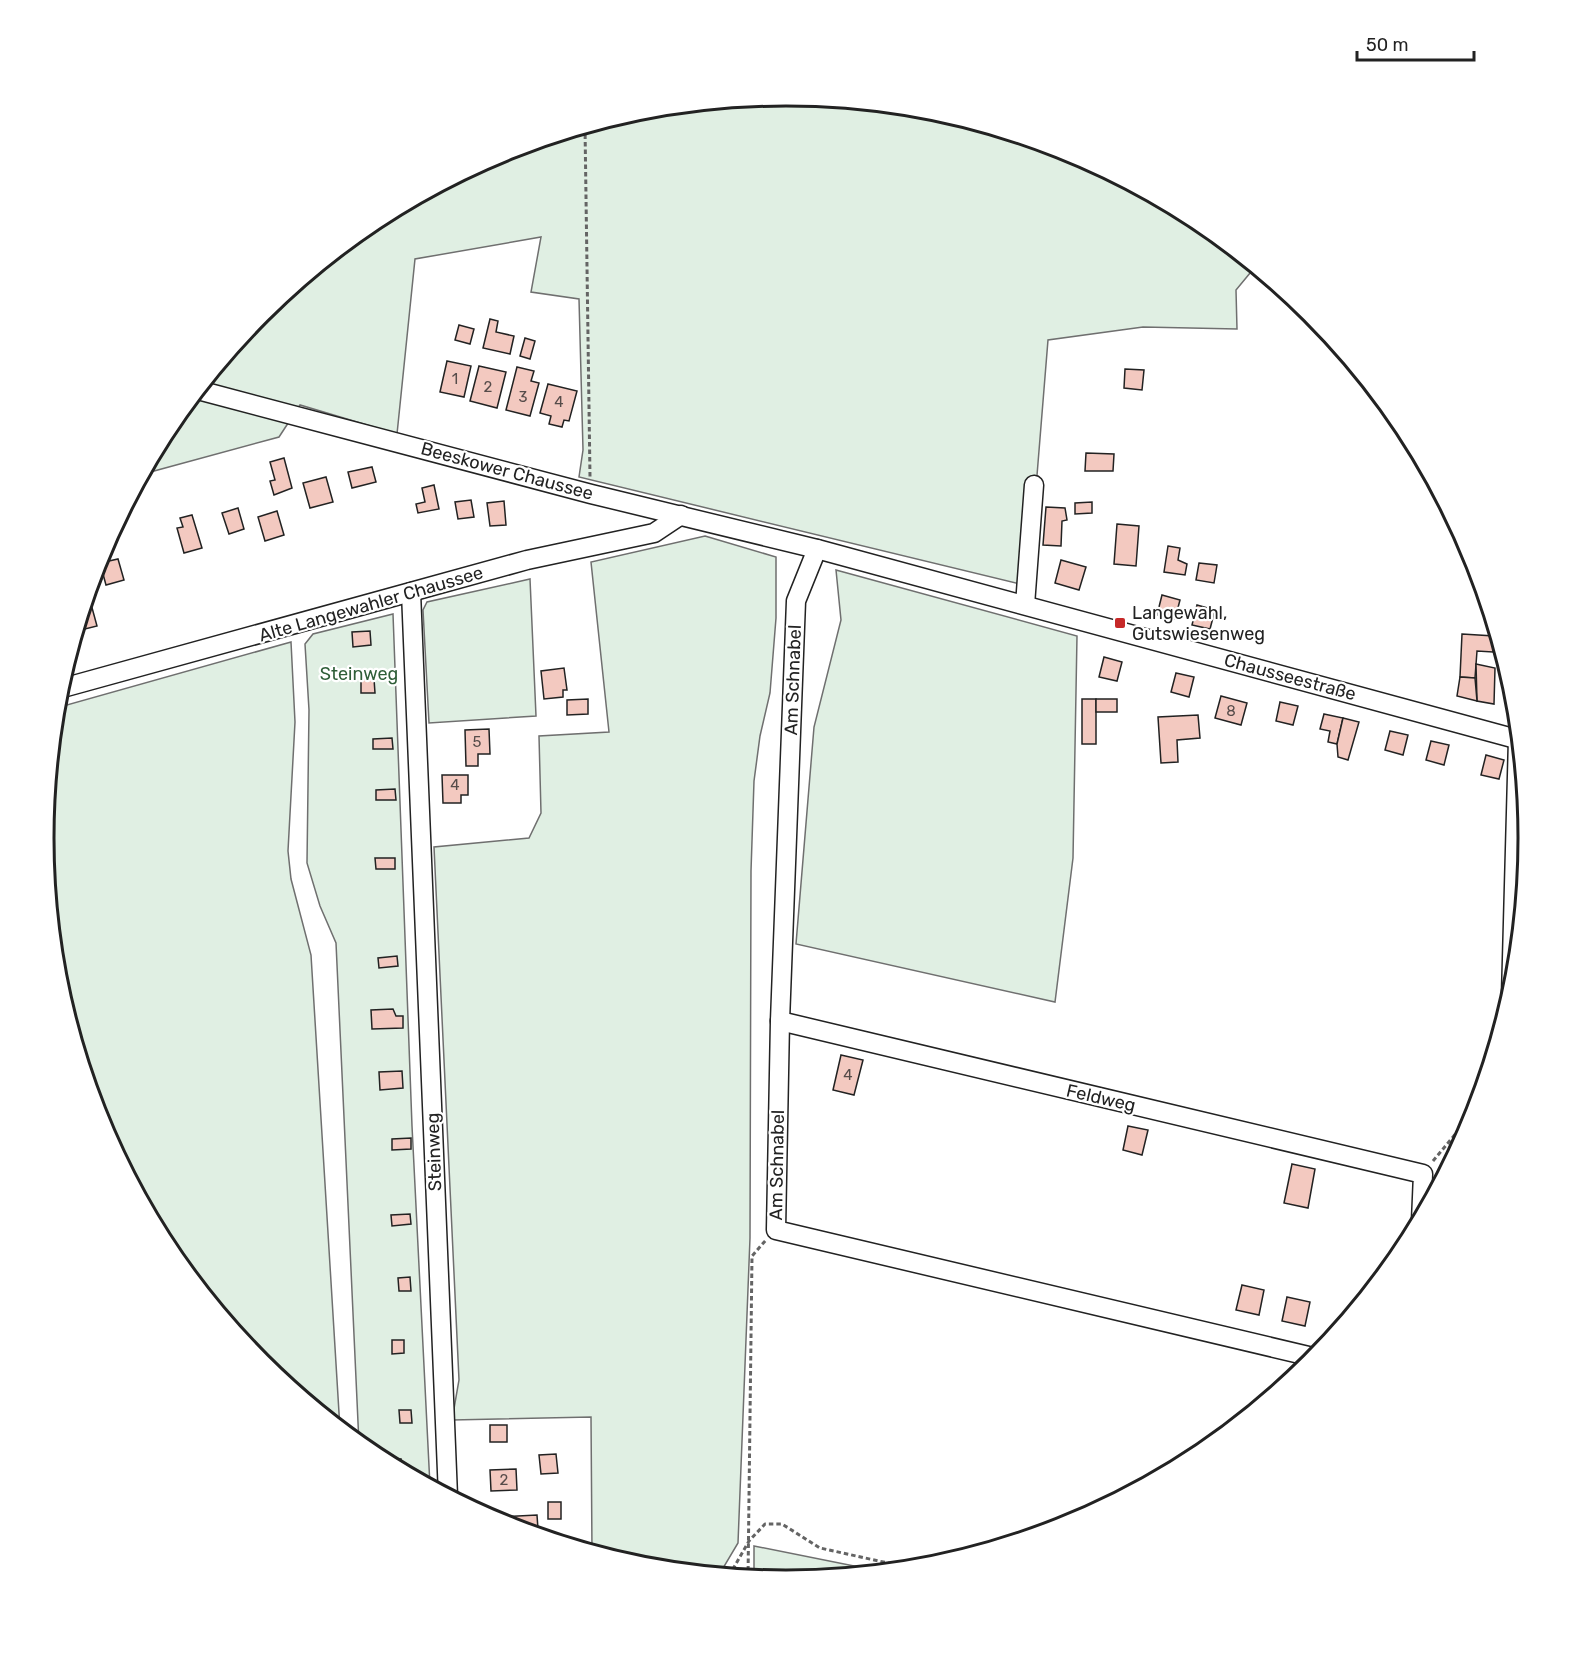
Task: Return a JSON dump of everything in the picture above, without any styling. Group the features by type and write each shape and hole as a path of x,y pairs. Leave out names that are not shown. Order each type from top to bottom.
{"street":[{"name":"Beeskower Chaussee","path":"206,392 591,494 817,549"},
{"path":"1025,605 1034,485"},
{"name":"Alte Langewahler Chaussee","path":"70,686 527,560 654,533 681,515"},
{"name":"Chausseestraße","path":"817,549 1025,605 1171,636 1512,738"},
{"name":"Am Schnabel","path":"817,549 796,601 780,1021 776,1230 1305,1355"},
{"name":"Steinweg","path":"411,592 448,1487"},
{"path":"1513,934 1517,797"},
{"name":"Feldweg","path":"780,1021 1423,1174"},
{"path":"1422,1204 1423,1174"}],"path":[{"path":"585,135 591,494"},
{"path":"1423,1174 1456,1135"},
{"path":"748,1569 752,1256 776,1230"},
{"path":"733,1569 749,1541 765,1524 782,1524 820,1548 890,1564"}],"green space":[{"path":"786,106 834,108 882,112 976,131 1067,162 1153,204 1193,229 1250,272 1236,290 1237,329 1143,327 1048,340 1028,586 579,477 583,450 579,299 531,292 541,237 415,259 397,434 300,405 279,437 152,471 205,393 236,356 304,288 380,229 420,204 463,182 551,145 597,131 691,112"},
{"path":"705,536 776,557 776,618 770,693 760,736 754,781 751,871 750,1238 738,1543 723,1568 644,1557 592,1544 591,1417 452,1420 459,1380 434,847 529,838 541,813 539,736 609,732 591,562"},
{"path":"836,570 1077,636 1073,858 1055,1002 796,944 814,727 841,620"},
{"path":"530,579 536,716 429,723 423,610 427,602"},
{"name":"Steinweg","path":"393,614 412,1126 430,1478 358,1433 336,943 320,906 307,863 309,710 305,644 313,634"},
{"path":"291,642 295,722 288,851 291,879 311,955 339,1419 269,1356 205,1284 152,1205 110,1119 79,1028 60,934 54,839 60,743 66,705"},
{"path":"754,1546 859,1567 786,1571 754,1570"}],"building":[{"path":"490,319 498,321 496,332 514,336 510,354 483,348"},
{"path":"459,325 474,329 470,344 455,340"},
{"path":"525,338 535,341 530,359 520,356"},
{"path":"447,361 471,366 464,397 440,392"},
{"path":"479,366 506,372 497,408 470,401"},
{"path":"517,367 534,371 531,381 539,383 530,416 506,410"},
{"path":"1125,369 1144,370 1142,390 1124,388"},
{"path":"548,384 577,391 569,421 564,420 562,427 549,424 551,416 540,413"},
{"path":"1086,453 1114,454 1113,471 1085,471"},
{"path":"284,458 292,488 274,495 270,481 275,480 270,462"},
{"path":"372,467 376,482 352,488 348,472"},
{"path":"326,477 333,502 310,508 303,483"},
{"path":"434,485 439,509 418,513 416,504 425,502 422,488"},
{"path":"471,500 474,517 458,519 455,502"},
{"path":"504,501 506,525 490,526 487,503"},
{"path":"1092,502 1092,513 1075,514 1075,503"},
{"path":"1046,507 1065,508 1067,520 1062,521 1061,546 1043,545"},
{"path":"238,508 244,529 229,534 222,513"},
{"path":"277,511 284,535 265,541 258,517"},
{"path":"192,515 202,548 184,553 177,528 183,527 180,518"},
{"path":"1117,524 1139,526 1136,566 1114,564"},
{"path":"1168,546 1180,548 1178,560 1187,564 1185,575 1164,572"},
{"path":"118,559 124,580 106,585 103,575 109,561"},
{"path":"1061,560 1086,567 1079,590 1055,583"},
{"path":"1199,563 1217,565 1214,583 1196,580"},
{"path":"1162,595 1180,600 1175,619 1157,615"},
{"path":"1197,605 1215,610 1210,629 1192,625"},
{"path":"92,607 97,626 85,629"},
{"path":"370,631 371,645 353,647 352,632"},
{"path":"1462,634 1490,636 1493,652 1477,651 1475,678 1460,677"},
{"path":"1104,657 1122,662 1117,681 1099,677"},
{"path":"1476,664 1495,668 1494,704 1477,701"},
{"path":"564,668 567,690 563,690 563,697 544,699 541,671"},
{"path":"1176,673 1194,677 1189,697 1171,692"},
{"path":"1460,677 1475,678 1477,701 1457,696"},
{"path":"361,679 374,679 375,693 361,693"},
{"path":"1221,696 1247,703 1241,725 1215,718"},
{"path":"588,699 588,714 567,715 567,700"},
{"path":"1082,699 1096,699 1096,744 1082,744"},
{"path":"1096,699 1117,699 1117,712 1096,712"},
{"path":"1280,702 1298,706 1293,725 1276,721"},
{"path":"1324,714 1343,718 1337,744 1328,742 1330,731 1320,729"},
{"path":"1198,715 1200,738 1177,740 1178,762 1161,763 1158,717"},
{"path":"1343,718 1359,722 1348,760 1338,757 1337,744"},
{"path":"489,729 490,754 478,754 478,766 466,766 465,730"},
{"path":"1390,731 1408,735 1403,755 1385,750"},
{"path":"392,738 393,749 373,749 373,739"},
{"path":"1431,741 1449,745 1444,765 1426,760"},
{"path":"1486,755 1504,760 1499,779 1481,775"},
{"path":"442,775 468,775 468,795 461,795 461,803 443,803"},
{"path":"395,789 396,800 376,800 376,790"},
{"path":"375,858 395,858 395,869 376,869"},
{"path":"397,956 398,966 379,968 378,958"},
{"path":"393,1009 396,1016 403,1016 403,1028 372,1029 371,1010"},
{"path":"841,1055 863,1060 854,1095 833,1090"},
{"path":"402,1071 403,1088 380,1090 379,1072"},
{"path":"1128,1126 1148,1130 1142,1155 1123,1150"},
{"path":"411,1138 411,1149 392,1150 392,1139"},
{"path":"1292,1164 1315,1169 1308,1208 1284,1203"},
{"path":"410,1214 411,1224 392,1226 391,1215"},
{"path":"410,1277 411,1291 399,1291 398,1278"},
{"path":"1242,1285 1264,1290 1259,1315 1236,1310"},
{"path":"1287,1297 1310,1302 1305,1326 1282,1321"},
{"path":"392,1340 404,1340 404,1353 392,1354"},
{"path":"399,1410 411,1410 412,1423 400,1423"},
{"path":"490,1425 507,1425 507,1442 490,1442"},
{"path":"556,1454 558,1473 541,1474 539,1455"},
{"path":"516,1469 517,1490 491,1491 490,1470"},
{"path":"548,1502 561,1502 561,1519 548,1519"},
{"path":"537,1515 538,1527 510,1516"}],"place":[{"name":"Langewahl, Gutswiesenweg","path":"1120,623"}]}
